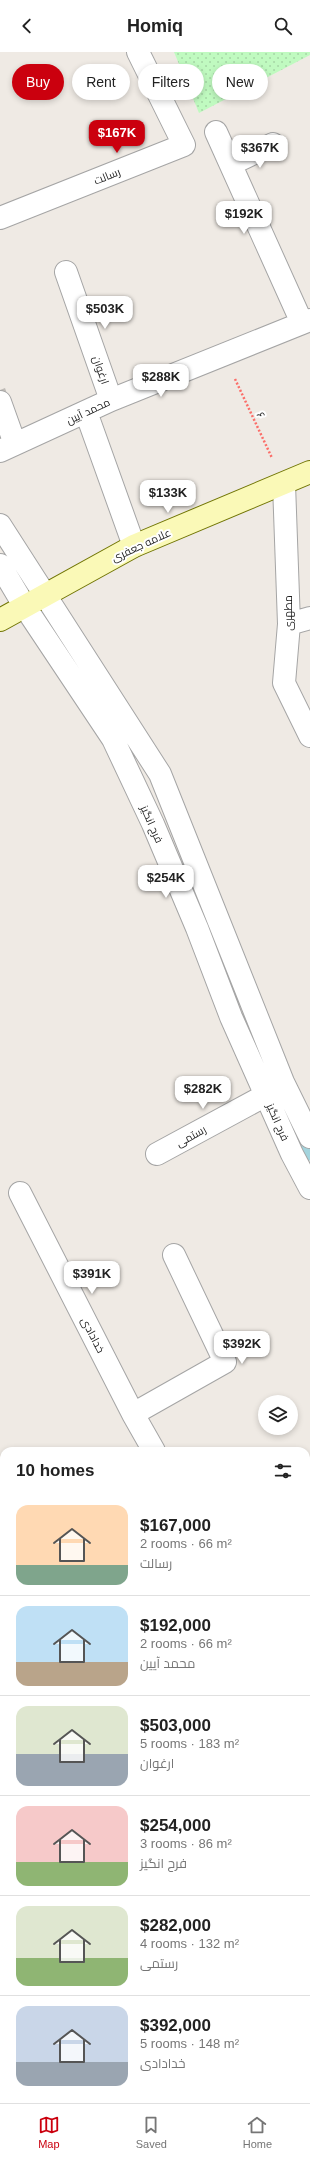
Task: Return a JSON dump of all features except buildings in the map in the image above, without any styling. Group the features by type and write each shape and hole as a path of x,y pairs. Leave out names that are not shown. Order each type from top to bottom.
{"main road":[{"name":"علامه جعفری","path":"0,620 134,546 310,472"}],"street":[{"name":"رسالت","path":"0,218 184,145 138,52"},
{"path":"216,132 306,321"},
{"path":"231,164 273,144"},
{"name":"ارغوان","path":"66,272 111,400"},
{"name":"محمد آیین","path":"8,448 111,400 306,321"},
{"path":"0,402 8,448"},
{"path":"86,412 134,546"},
{"name":"مطهری","path":"284,484 289,624 284,683 310,736"},
{"path":"0,525 160,774 283,1082 310,1137"},
{"name":"فرح انگیز","path":"0,565 25,607 113,739 159,838 197,928 231,1017 292,1154 310,1188"},
{"path":"289,624 310,618"},
{"name":"رستمی","path":"157,1154 266,1095"},
{"name":"خدادادی","path":"20,1192 133,1414 152,1447"},
{"path":"133,1414 225,1362 174,1255"}],"path":[{"name":"۶","path":"224,354 284,484"}],"green space":[{"path":"174,52 310,52 310,55 268,77 268,64 212,64 212,100 224,100 199,113 194,100 204,100 204,64 179,64"}],"waterway":[{"path":"300,1136 310,1156"}]}
